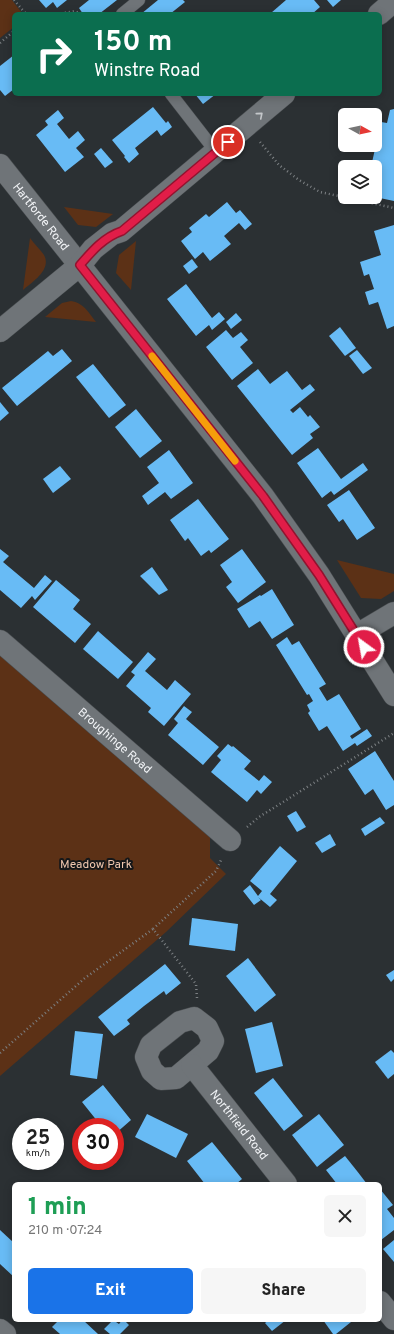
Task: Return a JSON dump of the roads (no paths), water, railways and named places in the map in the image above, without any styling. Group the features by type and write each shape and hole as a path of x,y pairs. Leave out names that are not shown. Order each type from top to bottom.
{"street":[{"path":"381,12 394,1"},
{"path":"0,331 80,265 93,249 112,234 122,231 282,96"},
{"name":"Hartforde Road","path":"0,165 263,496 319,575 394,695"},
{"path":"357,635 394,613"},
{"name":"Broughinge Road","path":"0,641 230,840"},
{"path":"194,1018 207,1028 213,1041 208,1052 192,1065 176,1078 161,1079 152,1071 146,1057 151,1045 180,1022 194,1018"},
{"name":"Northfield Road","path":"192,1065 284,1182"},
{"path":"382,1304 394,1319"},
{"path":"0,1330 4,1334"}],"lane":[{"path":"124,12 139,0"},
{"path":"173,96 216,152"}],"park label":[{"name":"Meadow Park","path":"96,864"}]}
